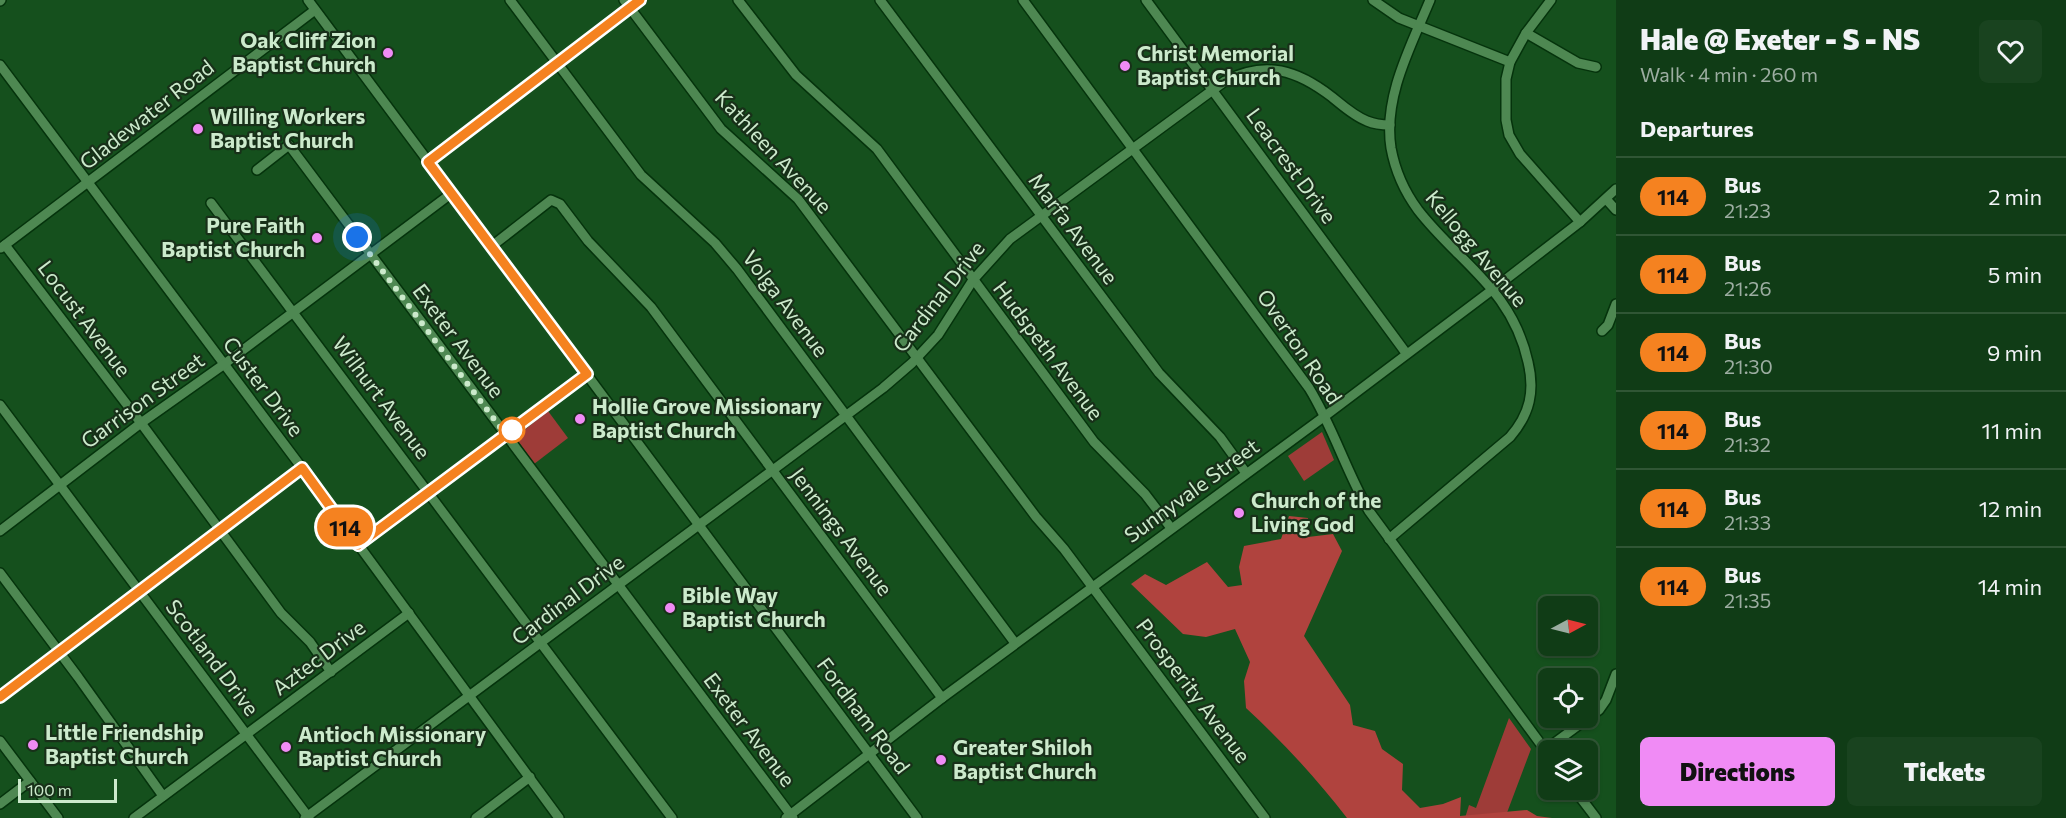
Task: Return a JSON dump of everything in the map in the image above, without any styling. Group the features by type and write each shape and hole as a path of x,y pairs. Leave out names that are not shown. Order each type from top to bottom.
{"street":[{"name":"Fordham Road","path":"308,0 917,818"},
{"name":"Volga Avenue","path":"510,0 641,175 726,256 1015,643"},
{"path":"428,162 557,63 627,4 640,0"},
{"name":"Hudspeth Avenue","path":"738,0 796,75 877,149 1094,442 1145,494 1171,528"},
{"name":"Marfa Avenue","path":"880,0 1159,373 1220,436 1246,473"},
{"name":"Overton Road","path":"1023,0 1300,376 1325,416 1360,495 1389,539 1538,741"},
{"name":"Leacrest Drive","path":"1146,0 1406,353"},
{"path":"1373,0 1399,18 1510,62"},
{"name":"Kellogg Avenue","path":"1389,539 1510,437 1524,418 1532,391 1525,347 1514,320 1473,268 1419,211 1408,196 1396,168 1391,146 1390,125 1394,95 1430,0"},
{"path":"1551,0 1526,33 1510,62 1505,100 1509,135 1520,154 1580,222"},
{"name":"Kathleen Avenue","path":"627,4 720,129 798,199 1036,516 1092,586"},
{"name":"Gladewater Road","path":"2,247 315,10"},
{"path":"1526,33 1578,63 1596,67"},
{"name":"Custer Drive","path":"0,65 302,468 559,818"},
{"name":"Cardinal Drive","path":"307,817 883,388 918,358 947,322 973,280 1004,245 1213,90 1241,73 1272,69 1287,71 1319,87 1366,121 1390,125"},
{"name":"Exeter Avenue","path":"257,170 289,145 790,817"},
{"name":"Sunnyvale Street","path":"790,817 868,754 1015,643 1325,416 1492,290 1580,222 1616,189"},
{"name":"Garrison Street","path":"0,531 141,423 223,365 452,193"},
{"path":"1606,199 1616,210"},
{"name":"Jennings Avenue","path":"492,246 551,200 560,204 588,241 651,307 942,698"},
{"name":"Wilhurt Avenue","path":"211,202 672,818"},
{"name":"Locust Avenue","path":"2,247 141,423 281,613 310,642 331,672"},
{"path":"1602,331 1608,325 1616,304"},
{"path":"358,545 587,374"},
{"name":"Scotland Drive","path":"0,405 307,817"},
{"path":"0,698 302,468"},
{"path":"0,573 163,796"},
{"name":"Prosperity Avenue","path":"1092,586 1265,818"},
{"name":"Aztec Drive","path":"134,818 409,613"},
{"path":"1562,740 1594,715 1606,700 1616,674"},
{"path":"1606,700 1616,704"},
{"path":"0,741 58,818"},
{"path":"476,818 530,777"},
{"path":"0,804 30,781"},
{"path":"1582,800 1596,818"}],"shaded area":[{"path":"548,411 568,438 534,464 518,441 518,435"},
{"path":"1322,432 1334,460 1304,481 1288,456"},
{"path":"1289,516 1308,518 1308,537 1333,534 1342,551 1304,636 1350,705 1353,725 1375,731 1382,749 1403,764 1402,790 1420,808 1443,804 1461,797 1460,816 1527,810 1537,816 1552,818 1347,818 1299,761 1246,708 1244,681 1250,662 1235,629 1206,637 1183,634 1131,584 1145,574 1166,585 1207,562 1228,587 1242,585 1239,567 1244,546 1281,539"},
{"path":"1509,718 1531,749 1505,818 1465,818 1469,805 1476,808"}],"bus line":[{"name":"114","path":"0,697 302,468 358,545 587,374 428,162 640,0"}],"place":[{"name":"Oak Cliff Zion Baptist Church","path":"388,53"},
{"name":"Christ Memorial Baptist Church","path":"1125,66"},
{"name":"Willing Workers Baptist Church","path":"198,129"},
{"name":"Pure Faith Baptist Church","path":"317,238"},
{"name":"Hollie Grove Missionary Baptist Church","path":"580,419"},
{"name":"Church of the Living God","path":"1239,513"},
{"name":"Bible Way Baptist Church","path":"670,608"},
{"name":"Little Friendship Baptist Church","path":"33,745"},
{"name":"Antioch Missionary Baptist Church","path":"286,747"},
{"name":"Greater Shiloh Baptist Church","path":"941,760"}],"route":[{"path":"357,237 506,435 512,430"}]}
